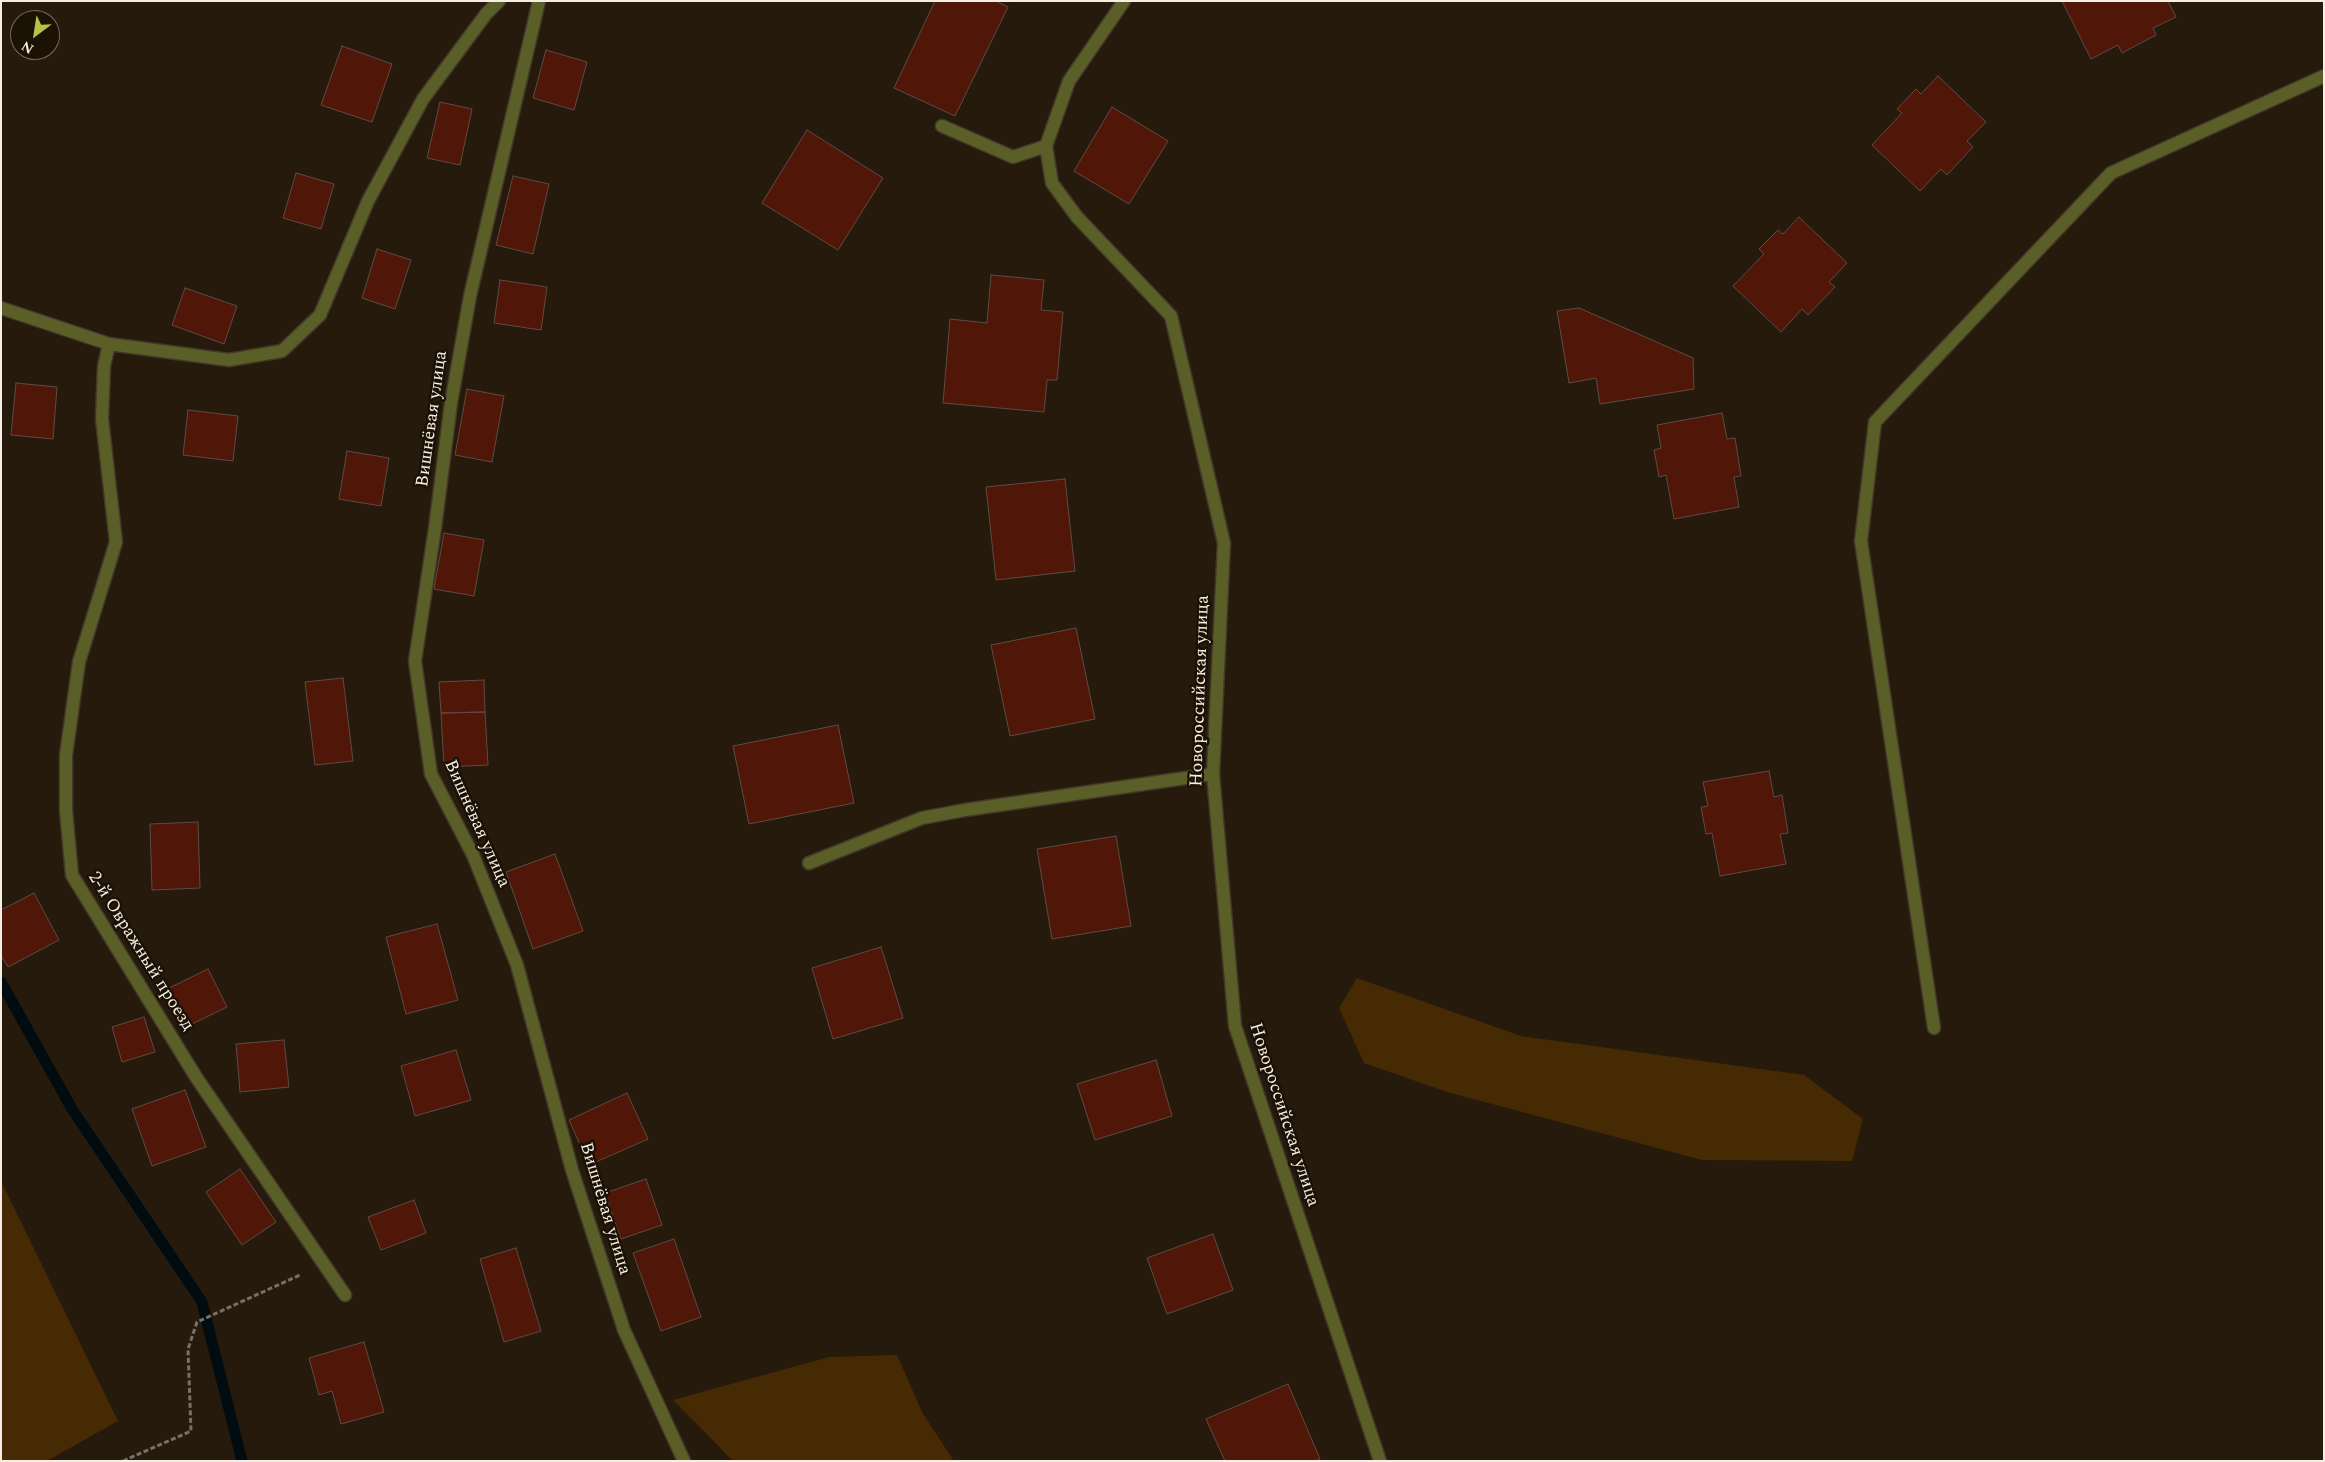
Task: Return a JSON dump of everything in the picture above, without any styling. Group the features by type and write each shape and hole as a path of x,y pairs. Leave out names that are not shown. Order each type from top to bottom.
{"street":[{"path":"1,308 108,344 229,360 282,351 320,315 368,201 423,99 486,14 499,1"},
{"name":"Вишнёвая улица","path":"539,1 470,296 451,403 436,528 415,661 431,774 473,856 518,965 572,1170 624,1330 684,1461"},
{"name":"Новороссийская улица","path":"1124,1 1069,81 1046,146 1052,183 1077,217 1171,316 1224,543 1213,774 1235,1026 1380,1461"},
{"path":"1934,1028 1861,541 1876,422 2111,174 2324,76"},
{"path":"942,126 1013,157 1046,146"},
{"name":"2-й Овражный проезд","path":"108,344 104,366 102,419 116,542 79,662 66,755 66,811 72,876 196,1077 345,1295"},
{"path":"809,863 922,818 1213,774"}],"path":[{"path":"123,1461 191,1430 188,1349 197,1322 324,1264"}],"shaded area":[{"path":"1357,978 1521,1036 1804,1075 1863,1119 1852,1161 1702,1160 1447,1092 1364,1063 1339,1008"},
{"path":"1,1181 118,1421 47,1461 1,1461"},
{"path":"897,1355 923,1414 954,1461 733,1461 673,1400 829,1357"}],"building":[{"path":"935,1 996,1 1008,7 955,116 894,88"},
{"path":"2062,1 2168,1 2176,17 2153,28 2156,35 2122,53 2118,45 2091,59"},
{"path":"342,46 392,64 372,122 321,105"},
{"path":"546,50 587,62 574,110 533,98"},
{"path":"1938,76 1986,122 1967,141 1973,147 1947,175 1941,169 1920,191 1872,145 1902,113 1897,109 1916,89 1921,94"},
{"path":"440,102 472,109 460,165 427,158"},
{"path":"1112,107 1168,141 1129,204 1074,171"},
{"path":"807,130 883,178 838,250 762,203"},
{"path":"296,173 334,184 321,229 283,218"},
{"path":"513,176 549,184 533,254 496,245"},
{"path":"1799,217 1847,263 1829,282 1835,287 1808,315 1802,309 1781,332 1733,286 1764,254 1759,249 1778,230 1783,234"},
{"path":"377,249 411,260 395,309 362,298"},
{"path":"991,275 1044,280 1041,310 1063,312 1057,380 1047,380 1044,412 943,403 950,319 987,323"},
{"path":"500,280 547,287 541,330 494,323"},
{"path":"185,288 237,306 224,344 172,325"},
{"path":"1579,308 1693,358 1694,389 1600,404 1596,378 1569,383 1557,311"},
{"path":"16,383 57,387 53,439 11,435"},
{"path":"467,389 504,396 492,462 455,455"},
{"path":"188,410 238,416 233,461 183,455"},
{"path":"1722,413 1727,439 1735,438 1741,476 1734,477 1739,507 1674,519 1666,475 1659,477 1654,450 1661,448 1657,425"},
{"path":"347,451 389,458 381,506 339,499"},
{"path":"1065,479 1075,571 996,580 986,487"},
{"path":"444,533 484,540 474,596 434,589"},
{"path":"1076,628 1095,719 1010,736 991,645"},
{"path":"343,678 353,761 315,765 305,682"},
{"path":"484,680 485,712 441,713 439,682"},
{"path":"485,712 488,765 444,767 441,713"},
{"path":"838,725 854,803 749,824 733,746"},
{"path":"1769,771 1774,797 1782,795 1788,833 1780,834 1786,864 1720,876 1712,833 1706,834 1701,807 1708,806 1703,782"},
{"path":"198,822 200,888 152,890 150,824"},
{"path":"1116,836 1131,926 1052,939 1037,849"},
{"path":"555,854 583,931 533,949 506,872"},
{"path":"34,893 59,940 8,967 1,955 1,910"},
{"path":"437,924 458,1000 406,1014 386,937"},
{"path":"881,947 903,1018 833,1039 812,968"},
{"path":"208,969 227,1007 188,1026 169,988"},
{"path":"144,1017 155,1052 122,1062 112,1027"},
{"path":"284,1040 289,1087 240,1092 236,1044"},
{"path":"456,1050 471,1100 415,1116 401,1066"},
{"path":"1156,1060 1172,1116 1095,1140 1077,1084"},
{"path":"185,1090 206,1147 152,1166 132,1109"},
{"path":"627,1093 648,1139 589,1165 569,1120"},
{"path":"240,1169 276,1222 242,1245 206,1192"},
{"path":"646,1179 662,1225 621,1239 605,1193"},
{"path":"414,1200 426,1233 381,1250 368,1217"},
{"path":"1213,1234 1233,1290 1167,1314 1147,1258"},
{"path":"674,1239 701,1317 661,1331 633,1253"},
{"path":"516,1248 541,1331 504,1342 480,1259"},
{"path":"364,1342 384,1412 341,1424 332,1391 319,1395 309,1358"},
{"path":"1288,1384 1320,1459 1315,1461 1225,1461 1206,1419"}],"waterway":[{"path":"1,982 72,1109 202,1302 242,1461"}]}
